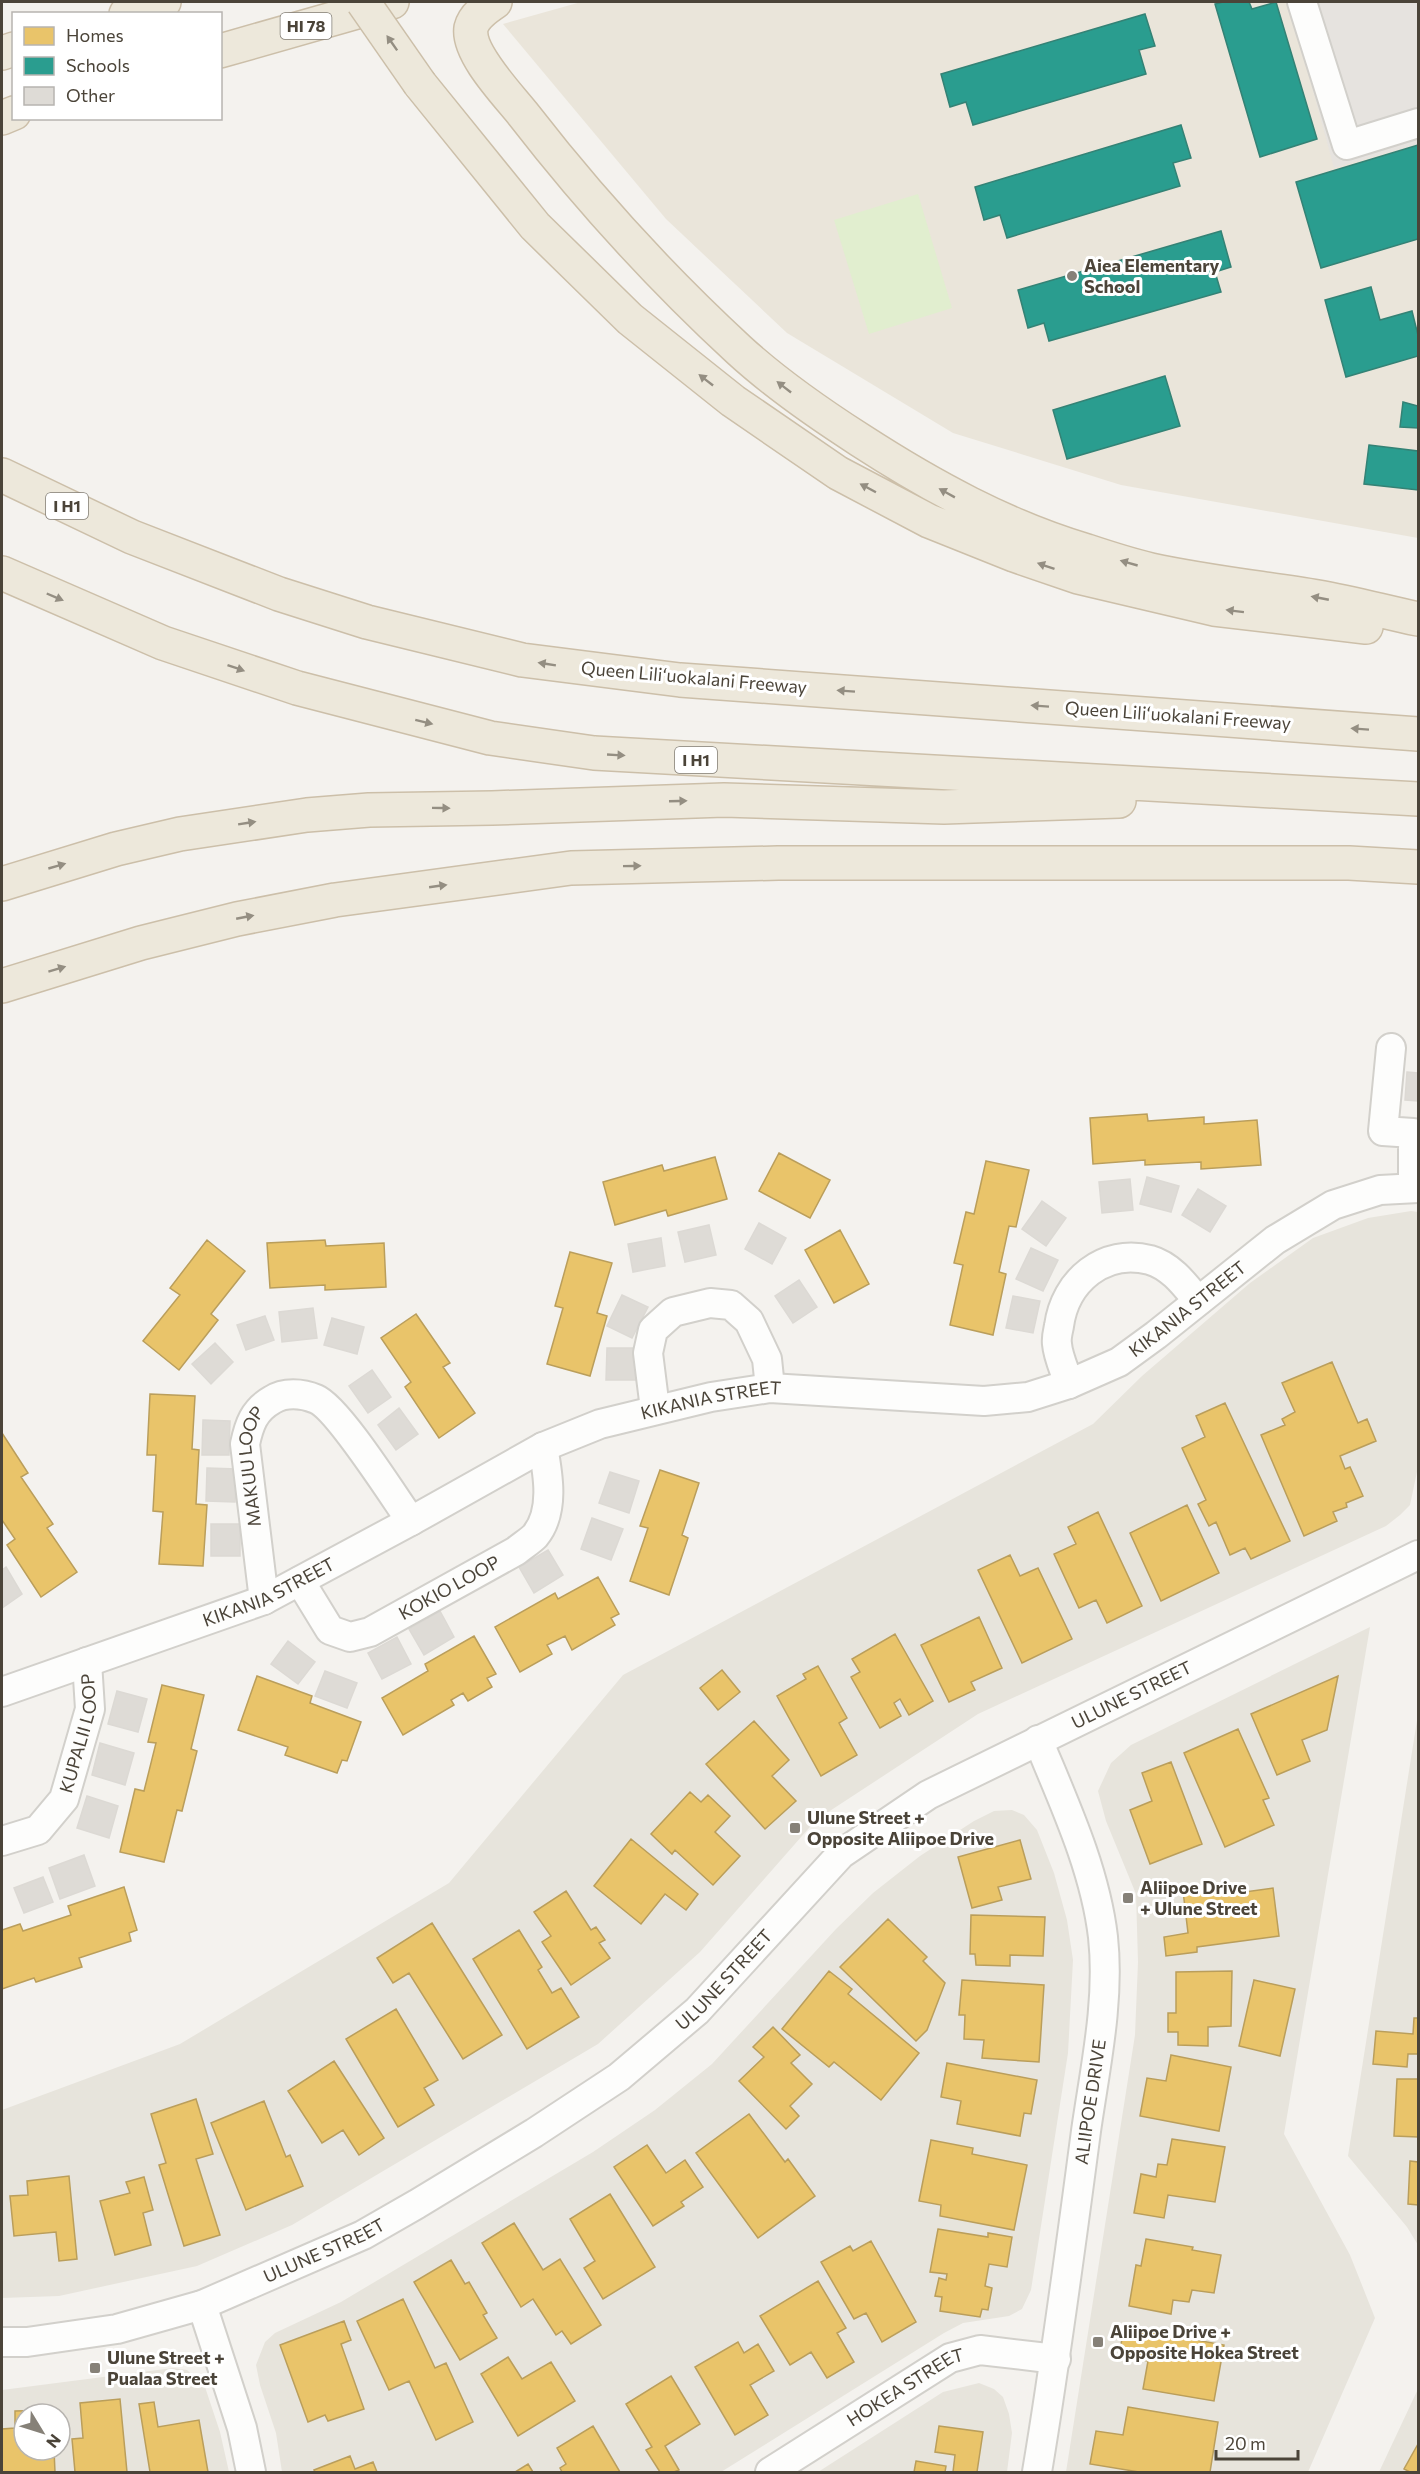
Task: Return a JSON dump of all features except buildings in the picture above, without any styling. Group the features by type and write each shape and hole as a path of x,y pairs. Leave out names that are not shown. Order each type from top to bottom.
{"highway":[{"path":"132,12 164,2"},
{"path":"363,2 420,84 535,226 630,319 733,401 838,473 929,521 1078,578 1214,609 1419,633"},
{"name":"HI 78","path":"222,50 392,2"},
{"path":"495,2 476,17 471,26 471,38 481,60 534,128 610,219 682,295 740,351 821,415 952,496 1024,530 1064,544 1151,570 1322,598 1419,620"},
{"path":"2,452 132,537"},
{"name":"Queen Liliʻuokalani Freeway","path":"2,475 132,537 279,594 367,622 446,643 533,662 680,680 1419,734"},
{"name":"I H1","path":"2,573 163,643 297,688 490,738 594,753 1419,799"},
{"path":"2,884 74,861 180,834 307,815 369,810 724,800 944,807 1341,794"},
{"path":"2,986 141,943 237,919 335,900 571,868 778,863 1349,863 1419,867"}],"street":[{"path":"1302,2 1347,145 1419,123"},
{"path":"1391,1048 1383,1131 1413,1132 1416,1188"},
{"name":"KIKANIA STREET","path":"2,1692 264,1600 543,1447 600,1424 711,1397 770,1388 984,1401 1028,1397 1069,1384 1119,1362 1275,1240 1333,1205 1380,1190 1416,1188"},
{"path":"1069,1384 1056,1344 1061,1309 1076,1283 1098,1264 1126,1257 1152,1260 1177,1275 1198,1301"},
{"path":"655,1409 648,1353 653,1330 673,1312 710,1303 731,1305 748,1321 767,1359 770,1388"},
{"name":"MAKUU LOOP","path":"264,1600 245,1444 249,1425 260,1406 277,1396 296,1394 317,1399 338,1418 411,1521"},
{"name":"KOKIO LOOP","path":"300,1581 330,1630 350,1637 370,1632 381,1626 516,1551 536,1535 544,1515 549,1483 543,1447"},
{"name":"ULUNE STREET","path":"2,2343 27,2342 117,2329 202,2305 363,2235 514,2145 619,2077 697,2011 841,1854 928,1795 1419,1555"},
{"name":"KUPALII LOOP","path":"2,1841 38,1830 64,1799 90,1709 87,1662"},
{"name":"ALIIPOE DRIVE","path":"1037,2472 1056,2359 1104,2001 1103,1938 1091,1879 1038,1740"},
{"path":"202,2305 242,2428 251,2472"},
{"name":"HOKEA STREET","path":"770,2472 950,2358 980,2350 1056,2359"}],"shaded area":[{"name":"Aiea Elementary School","path":"581,2 1418,2 1418,538 1121,485 953,433 787,333 666,219 503,24"},
{"path":"1289,2 1418,2 1418,144 1334,168"},
{"path":"1411,1211 1418,1212 1418,1467 1410,1505 1386,1526 978,1714 816,1820 700,1952 598,2044 292,2225 197,2266 59,2296 2,2298 2,2110 180,2044 449,1883 623,1675 1093,1424 1142,1376 1250,1283 1313,1238 1368,1218"},
{"path":"1370,1627 1284,2134 1350,2255 1375,2318 1308,2472 1066,2472 1135,2035 1138,1962 1136,1894 1106,1821 1098,1791 1111,1763 1131,1745"},
{"path":"1418,1714 1418,2245 1407,2227 1348,2156"},
{"path":"1012,1810 1024,1815 1037,1830 1054,1873 1067,1920 1073,1960 1068,2053 1031,2290 1022,2309 1009,2316 963,2323 944,2333 721,2472 282,2472 276,2433 260,2385 256,2365 265,2342 275,2333 341,2302 593,2152 655,2110 712,2064 836,1929 873,1893 920,1856 974,1821 994,1811"},
{"path":"173,2368 187,2370 205,2387 220,2432 229,2472 2,2472 2,2390"},
{"path":"979,2383 994,2389 1003,2397 1009,2414 1012,2433 1007,2472 818,2472 943,2392"},
{"path":"1418,2389 1418,2472 1379,2472"}],"green space":[{"path":"918,194 952,308 869,334 834,220"}],"place":[{"name":"Aiea Elementary School","path":"1072,276"},
{"name":"Ulune Street + Opposite Aliipoe Drive","path":"795,1828"},
{"name":"Aliipoe Drive + Ulune Street","path":"1128,1898"},
{"name":"Aliipoe Drive + Opposite Hokea Street","path":"1098,2342"},
{"name":"Ulune Street + Pualaa Street","path":"95,2368"}]}
